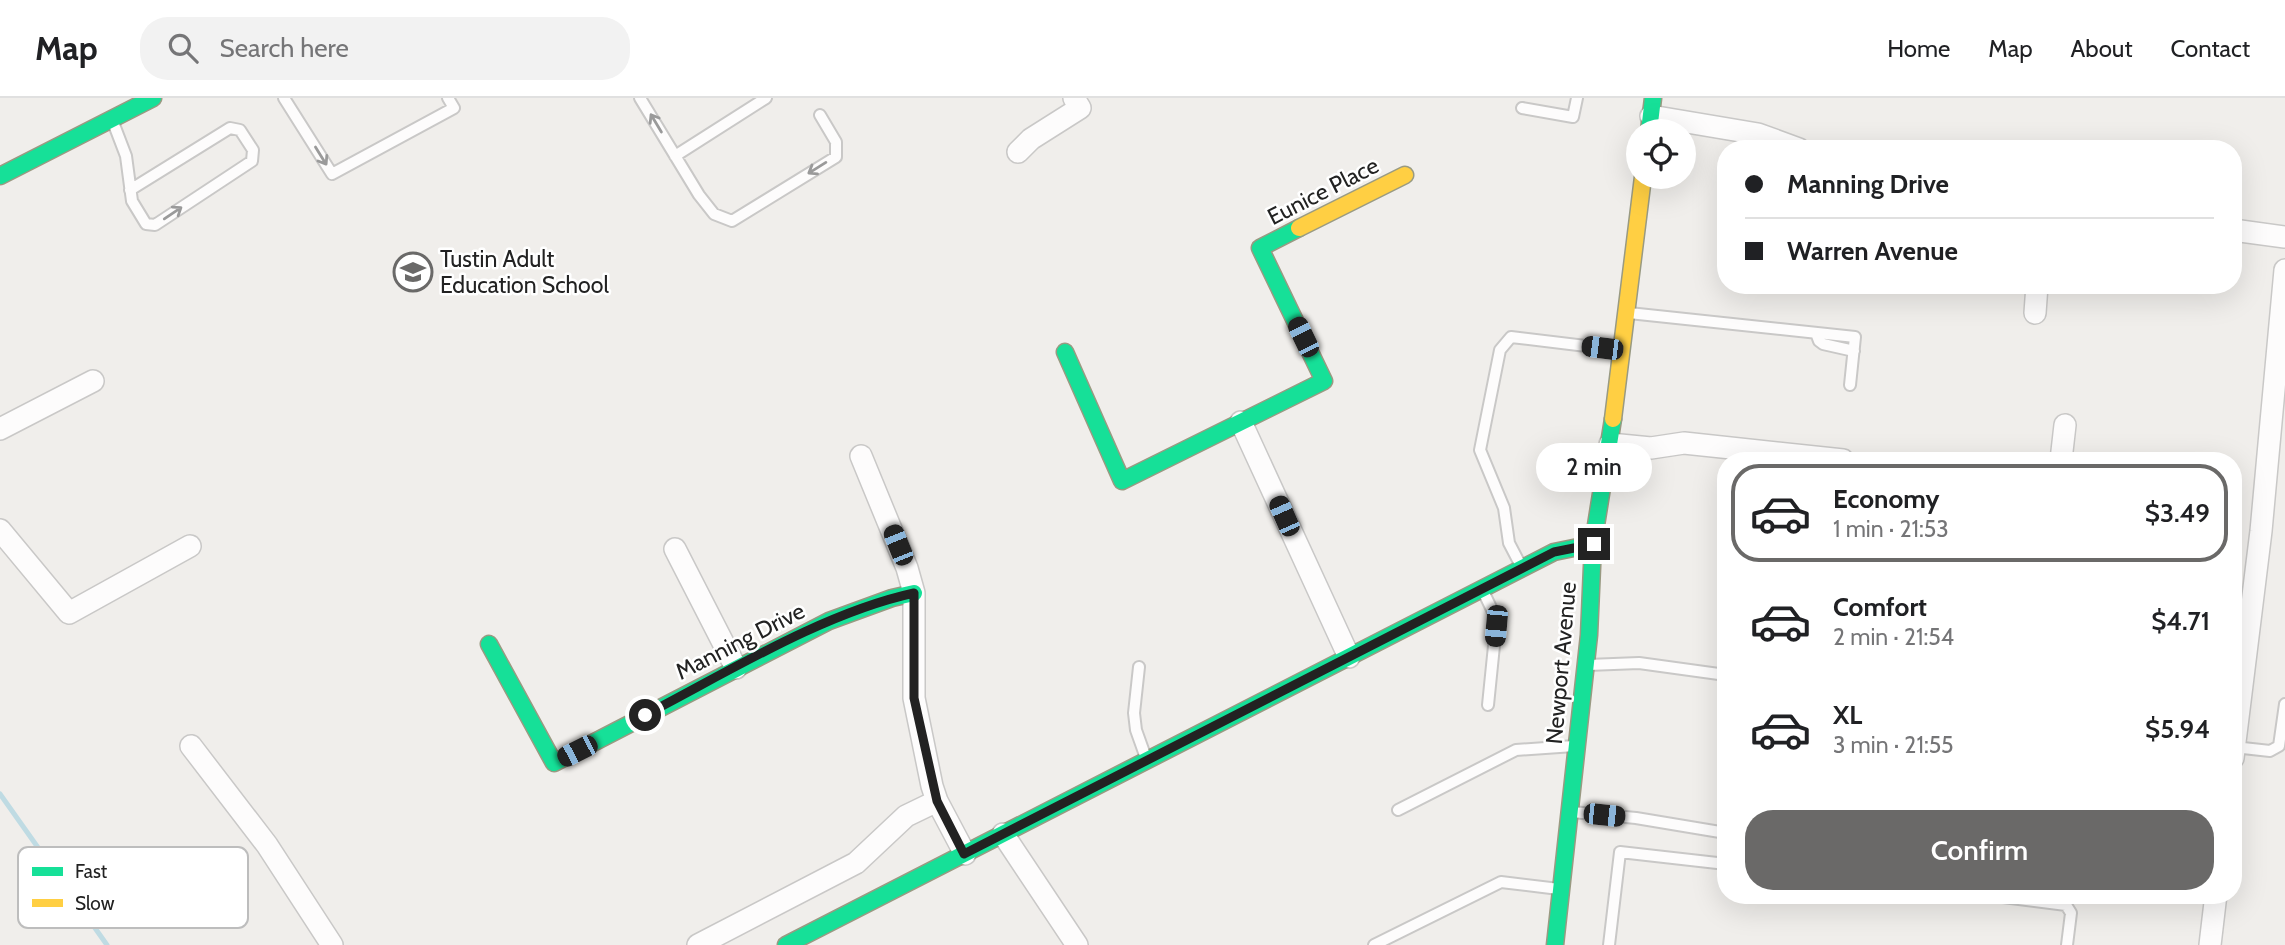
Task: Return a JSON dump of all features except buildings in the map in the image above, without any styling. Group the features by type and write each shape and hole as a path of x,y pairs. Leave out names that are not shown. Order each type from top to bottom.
{"street":[{"path":"0,176 153,98"},
{"path":"1018,152 1031,139 1080,107 1074,98"},
{"path":"1651,115 1758,134 1774,140"},
{"name":"Eunice Place","path":"1241,422 1324,381 1260,248 1405,175"},
{"name":"Newport Avenue","path":"1555,945 1585,666 1594,544 1642,189"},
{"path":"2242,231 2285,237"},
{"path":"2242,687 2261,531 2278,421 2285,270"},
{"path":"2035,313 2037,294"},
{"path":"1065,352 1122,481 1241,422 1349,657"},
{"path":"0,429 93,381"},
{"path":"2062,452 2065,425"},
{"path":"1609,444 1651,448 1684,443 1768,452"},
{"path":"862,456 907,568 914,593 914,698 937,801 964,854"},
{"path":"0,530 69,613 190,547"},
{"path":"786,945 811,939 964,854 1554,552 1594,544"},
{"path":"675,549 736,668"},
{"name":"Manning Drive","path":"489,644 554,763 829,621 892,598 914,593"},
{"path":"191,746 267,845 332,945"},
{"path":"698,945 856,863 906,816 937,801"},
{"path":"1003,834 1077,945"},
{"path":"2210,945 2215,904"}],"lane":[{"path":"284,98 332,174 454,108 448,98"},
{"path":"640,98 697,192 714,214 732,221 836,156 836,142 820,115"},
{"path":"676,156 766,98"},
{"path":"1522,108 1573,117 1577,98"},
{"path":"112,119 126,156 130,190 132,201 146,223 155,225 252,161 253,150 240,130 230,128 130,190"},
{"path":"1626,313 1816,333 1823,344 1854,351 1850,385"},
{"path":"1522,569 1509,543 1504,508 1480,450 1500,350 1511,337 1621,351"},
{"path":"1482,589 1496,626 1488,705"},
{"path":"1585,666 1639,663 1717,675"},
{"path":"1139,667 1134,713 1136,730 1147,760"},
{"path":"2242,753 2270,751 2279,746 2285,704"},
{"path":"1398,810 1516,750 1577,745"},
{"path":"1569,811 1636,818 1717,832"},
{"path":"1609,945 1625,853 1717,863"},
{"path":"1374,945 1502,882 1561,889"},
{"path":"2058,904 2066,905 2071,913 2067,945"}],"waterway":[{"path":"0,794 38,847"},
{"path":"95,928 107,945"}],"traffic: fast":[{"path":"0,176 153,98"},
{"path":"1650,119 1653,98"},
{"path":"1065,352 1122,481 1324,381 1260,248 1299,228"},
{"path":"1555,945 1589,635 1593,544 1613,419"},
{"path":"786,945 1554,552 1593,544"},
{"path":"489,644 554,763 829,621 892,598 914,593"}],"traffic: slow":[{"path":"1299,228 1405,175"},
{"path":"1613,419 1642,189"}],"place":[{"name":"Tustin Adult Education School","path":"413,272"}],"route":[{"path":"645,715 829,621 892,598 914,593 914,698 932,786 964,854 1554,552 1594,544"}]}
